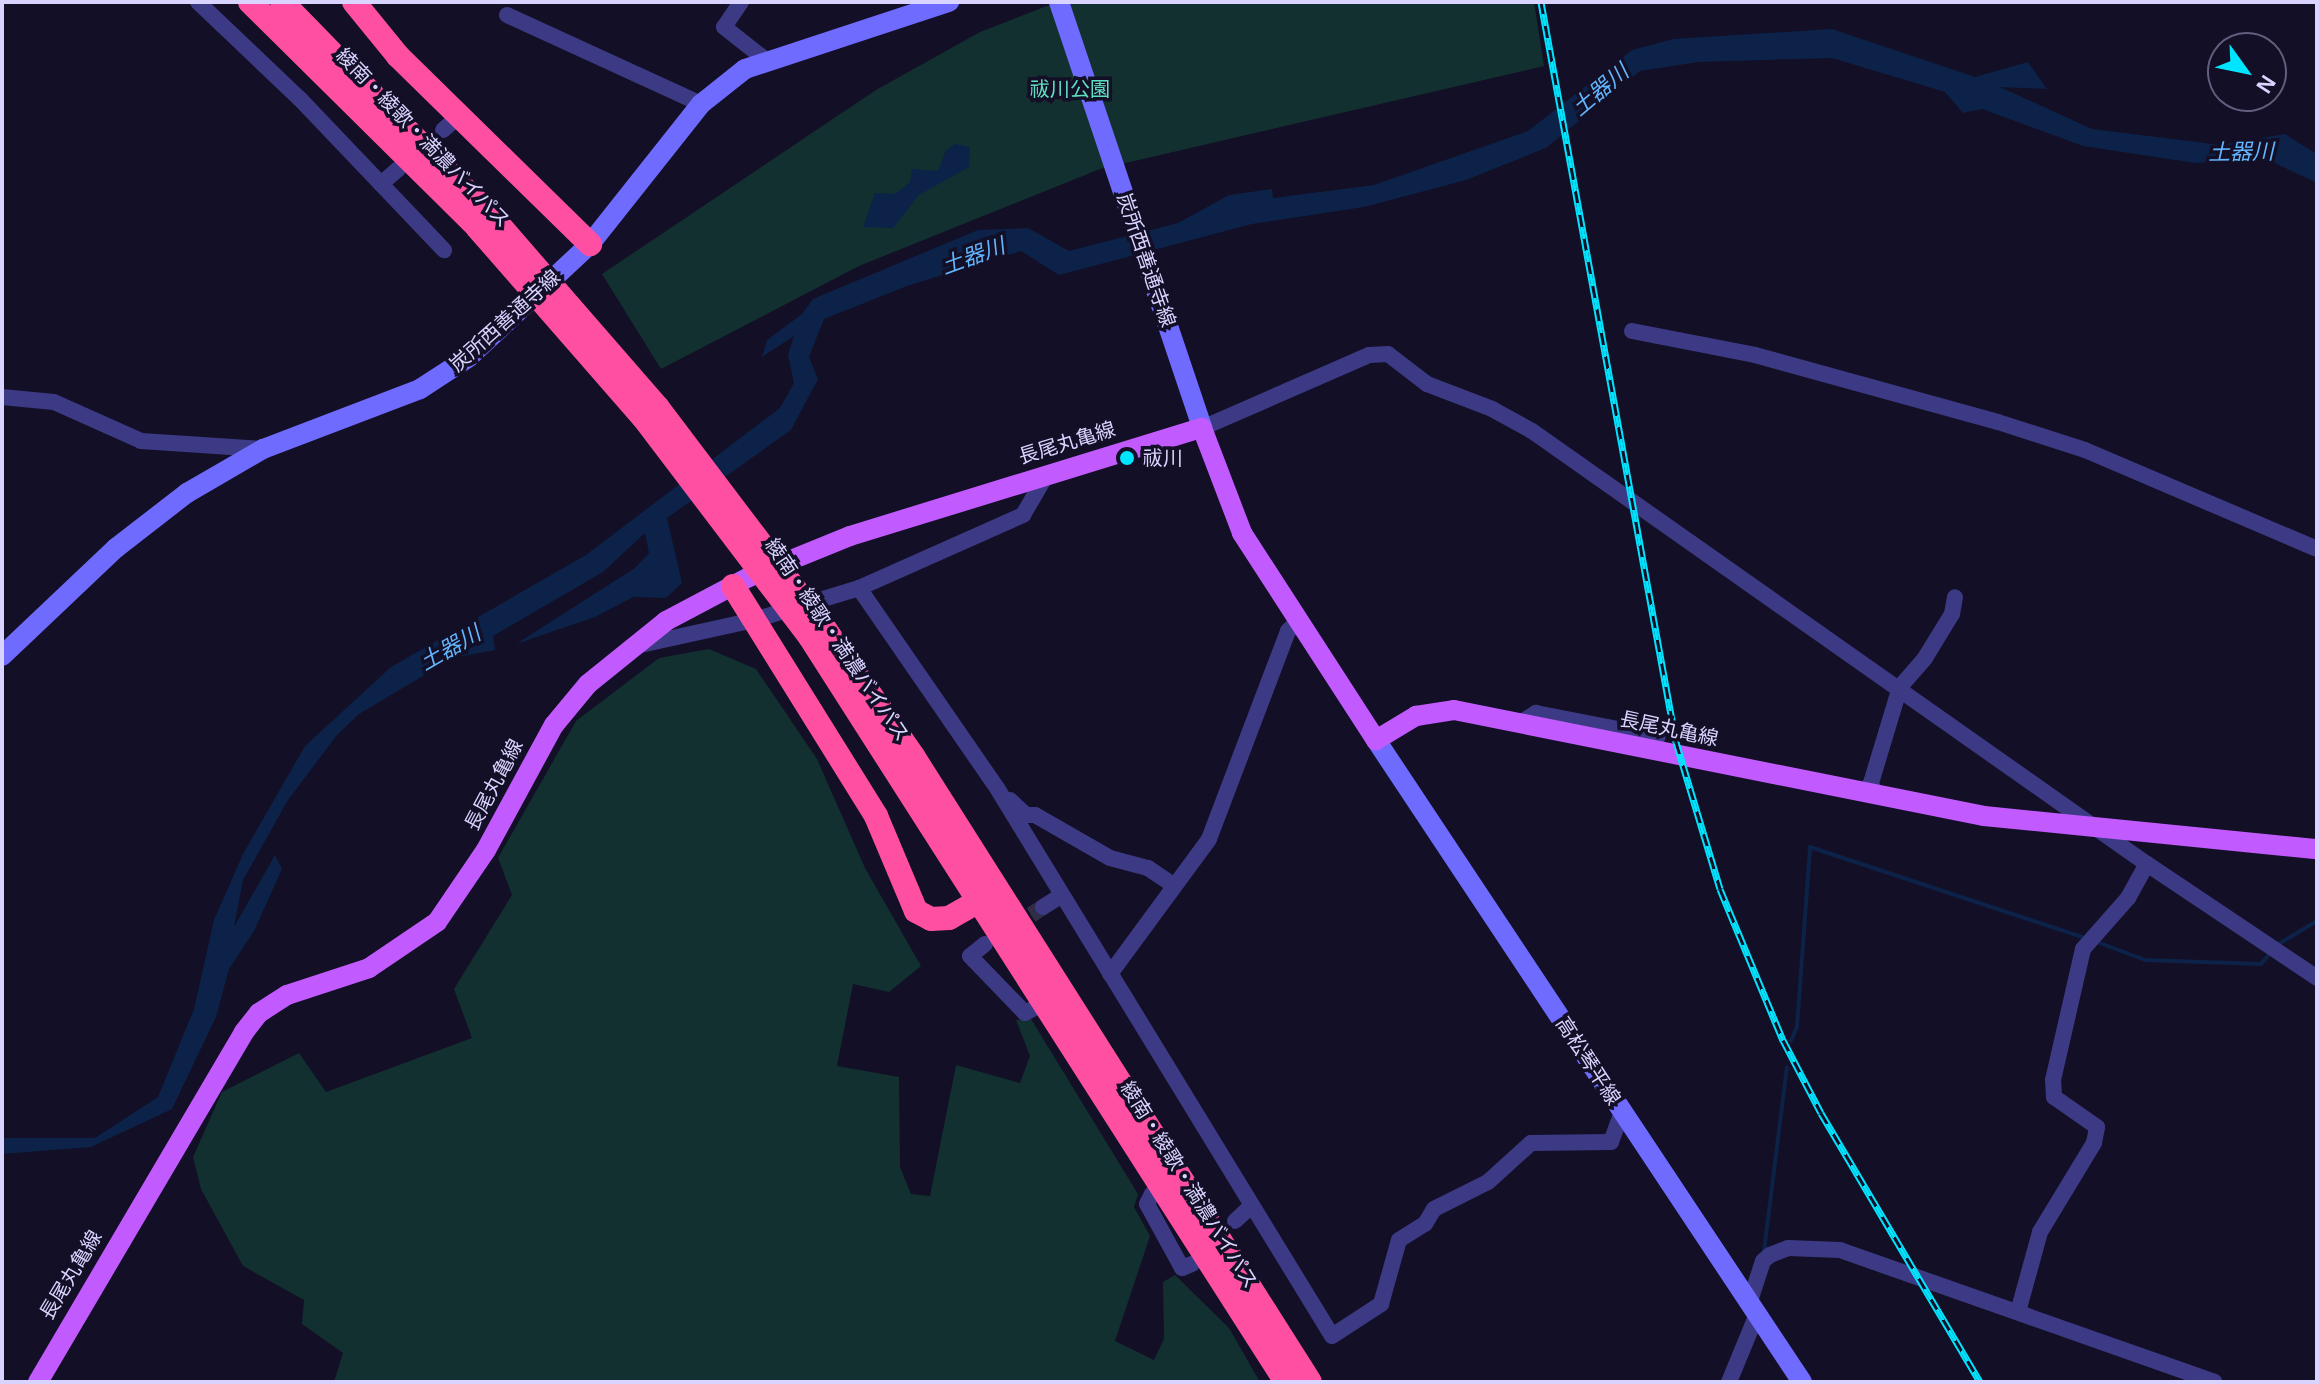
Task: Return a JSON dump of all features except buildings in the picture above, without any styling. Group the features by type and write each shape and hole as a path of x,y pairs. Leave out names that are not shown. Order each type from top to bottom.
{"highway":[{"name":"綾南・綾歌・満濃バイパス","path":"251,2 485,222"},
{"name":"綾南・綾歌・満濃バイパス","path":"282,2 485,222 817,633 1170,1183 1286,1382"},
{"path":"354,2 451,123 590,244"},
{"path":"733,586 876,816 916,911 939,920 988,896"},
{"name":"綾南・綾歌・満濃バイパス","path":"988,896 1044,1003 1310,1382"}],"main road":[{"name":"炭所西善通寺線","path":"2,656 116,548 187,493 263,449 385,405 443,375 590,244 701,104 745,69 949,2"},
{"name":"炭所西善通寺線","path":"1060,5 1199,419"},
{"name":"長尾丸亀線","path":"36,1382 251,1023 287,995 369,968 437,922 480,861 554,725 588,684 666,621 733,586 850,536 1047,474 1199,419"},
{"path":"1199,419 1242,533 1296,623 1376,740"},
{"name":"長尾丸亀線","path":"1376,740 1429,712 1454,710 1984,816 2317,849"},
{"name":"高松琴平線","path":"1376,740 1802,1382"}],"street":[{"path":"198,2 444,250"},
{"path":"741,9 724,27 767,61"},
{"path":"507,15 701,104"},
{"path":"381,184 398,169"},
{"path":"1632,331 1755,355 1998,422 2085,450 2317,549"},
{"path":"1199,419 1369,355 1388,354 1427,384 1492,409 1532,431 1900,687 2147,864 2317,978"},
{"path":"2,397 54,402 141,441 263,449"},
{"path":"635,646 754,620 859,588 1023,515 1047,474"},
{"path":"859,588 997,788 1332,1336 1381,1304 1399,1240 1425,1224 1434,1209 1488,1182 1531,1143 1611,1142 1622,1112"},
{"path":"1875,796 1871,783 1900,687 1925,658 1952,614 1955,597"},
{"path":"1110,974 1175,886 1222,815 1288,631 1296,623"},
{"path":"1522,722 1536,713 1658,737"},
{"path":"997,788 1026,815 1035,815 1110,858 1148,868 1175,886"},
{"path":"2018,1312 2040,1232 2094,1143 2097,1127 2054,1097 2053,1080 2083,949 2128,898 2147,864"},
{"path":"1043,907 1062,895"},
{"path":"985,944 970,956 1025,1013 1044,1003"},
{"path":"1170,1183 1147,1204 1182,1268 1192,1264"},
{"path":"1235,1221 1252,1205"},
{"path":"1729,1382 1753,1309 1763,1261 1788,1248 1813,1247 1840,1250 2214,1382"}],"green space":[{"name":"祓川公園","path":"1057,2 1534,2 1544,66 1100,169 859,266 661,369 602,274 876,90 980,32"},
{"path":"709,649 756,669 817,759 865,868 921,966 889,992 853,984 837,1066 899,1077 900,1167 911,1194 930,1196 956,1065 1020,1083 1030,1056 1016,1020 1031,1019 1138,1194 1134,1207 1150,1236 1115,1341 1154,1360 1164,1339 1163,1282 1175,1275 1229,1328 1260,1382 334,1382 343,1353 302,1324 304,1300 243,1266 201,1189 193,1157 222,1092 299,1053 326,1092 472,1038 454,989 512,895 498,858 576,721 659,658"}],"water":[{"name":"土器川","path":"1832,29 1975,77 2028,62 2047,89 2000,87 2092,129 2221,145 2285,134 2317,154 2317,183 2266,159 2195,163 2083,146 1982,109 1963,113 1945,92 1832,58 1699,62 1640,71 1546,148 1466,180 1364,207 1252,224 1059,275 1021,251 907,286 824,319 809,357 818,379 791,430 667,518 682,583 666,598 633,597 595,617 516,644 635,568 649,553 645,533 603,572 493,636 495,650 453,658 359,714 337,735 288,800 243,880 234,927 275,855 282,869 254,931 229,969 216,1017 172,1109 91,1147 2,1154 2,1138 95,1138 158,1097 194,1009 214,920 243,854 305,746 391,667 586,555 780,408 794,383 788,355 794,336 762,357 767,340 802,314 813,299 978,230 1028,228 1069,251 1178,223 1229,195 1272,189 1273,198 1374,185 1528,131 1632,50 1673,39"},
{"path":"955,144 970,147 969,167 919,195 893,228 863,227 875,193 895,194 910,182 912,169 938,171 946,150"}],"waterway":[{"path":"1791,1041 1797,1026 1810,847 2082,937"},
{"path":"2277,945 2317,921"},
{"path":"2097,942 2145,960 2261,964 2271,952"},
{"path":"1764,1251 1787,1067"}],"tunnel":[{"path":"1011,928 1043,907"}],"railway":[{"path":"1541,2 1676,742 1720,889 1783,1040 1821,1113 1980,1382"}],"place":[{"name":"祓川","path":"1127,458"}]}
